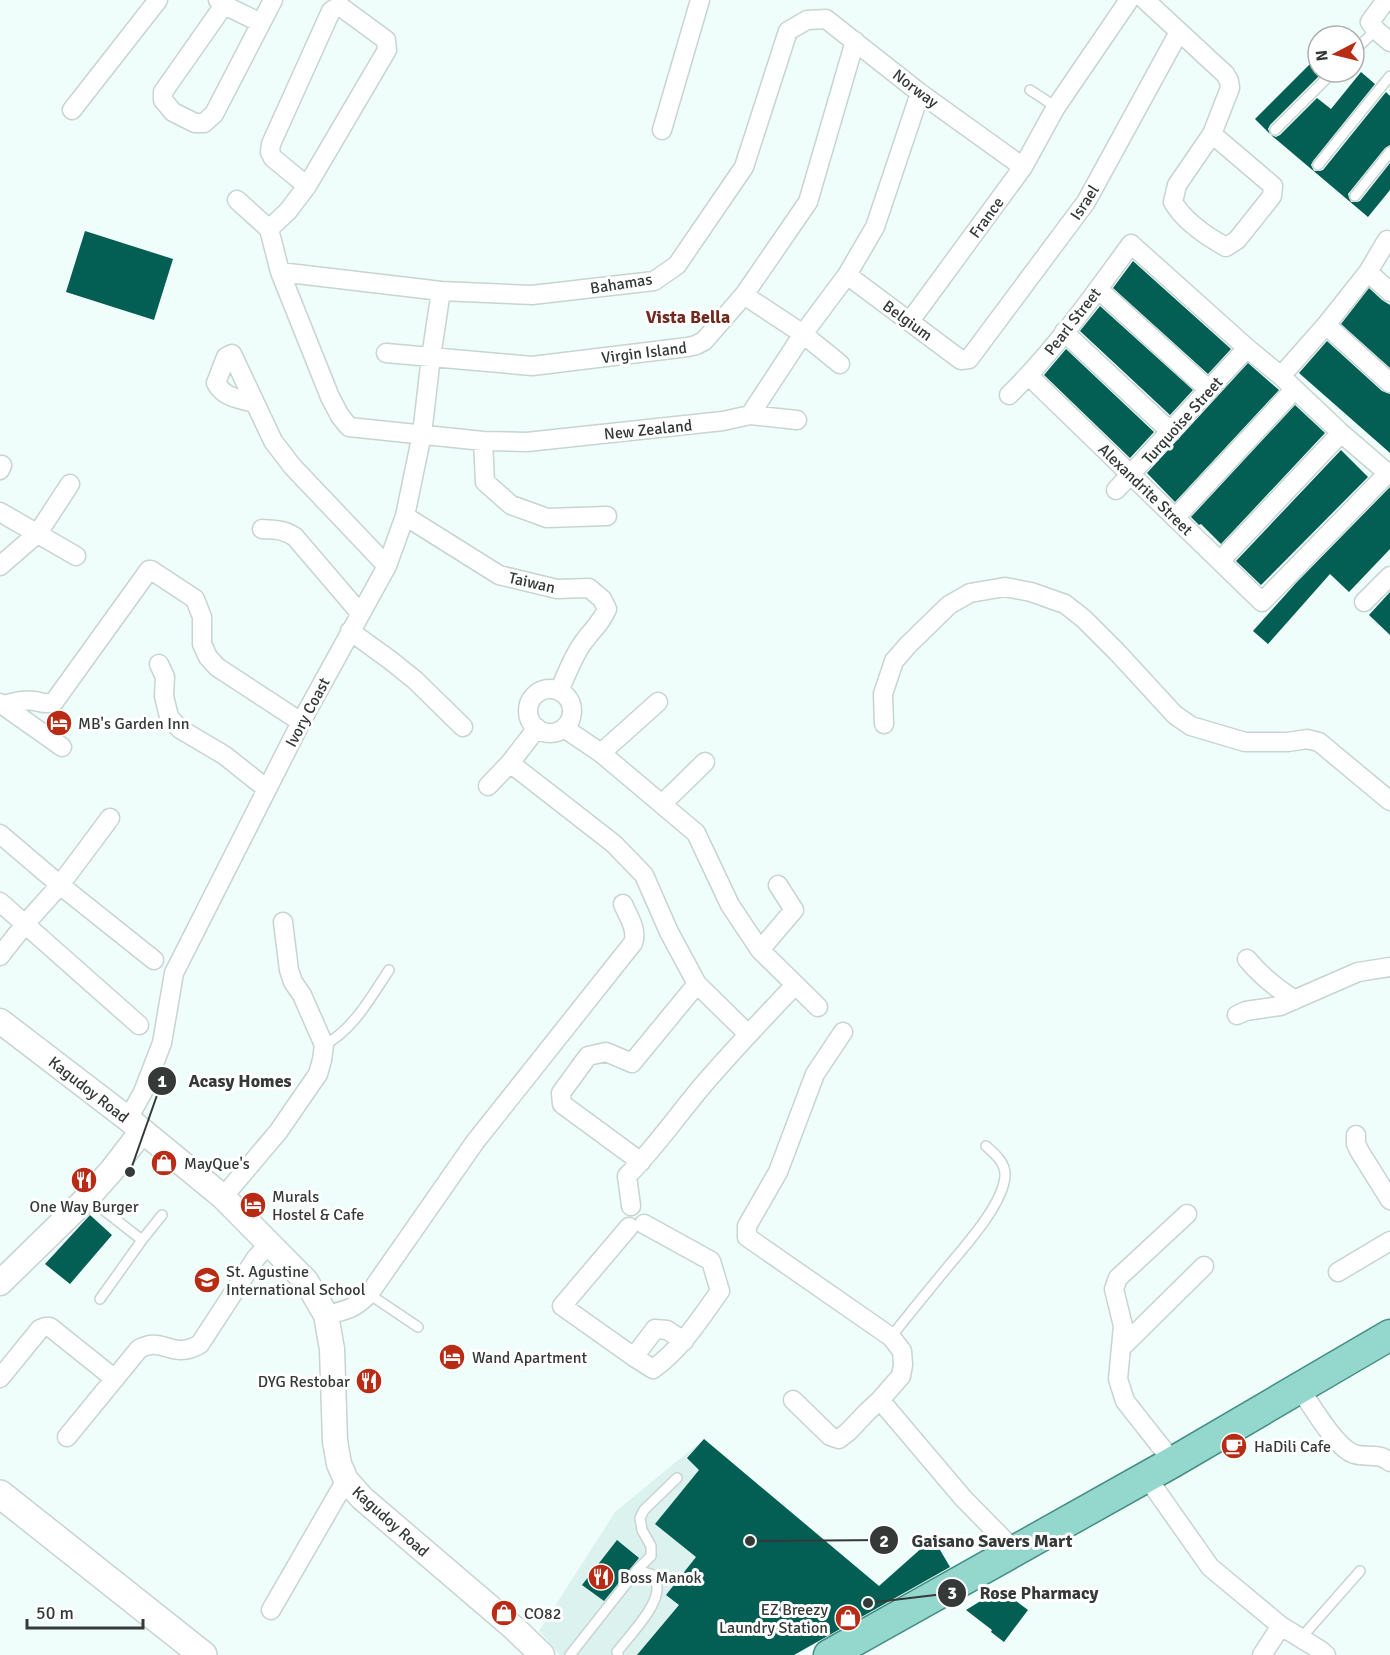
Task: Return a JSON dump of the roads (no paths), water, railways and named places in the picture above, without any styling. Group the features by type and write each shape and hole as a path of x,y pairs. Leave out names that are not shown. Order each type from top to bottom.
{"main road":[{"path":"829,1655 1300,1389 1390,1335"},
{"path":"0,1494 203,1655"}],"street":[{"path":"72,110 158,0"},
{"path":"261,22 221,3 163,92 163,100 173,112 195,123 204,123 214,114 273,0"},
{"path":"662,130 700,0"},
{"name":"France","path":"910,321 1023,167 1056,107 1129,0"},
{"path":"1145,0 1225,74 1229,81 1230,88 1212,134 1177,185 1173,202 1179,213 1226,248 1237,240 1272,196 1273,186 1212,134"},
{"path":"1383,36 1370,22 1386,0"},
{"path":"269,229 288,211 307,186 387,50 386,40 341,7 331,11 271,144 270,152 273,158 307,186"},
{"name":"Norway","path":"807,20 826,19 920,93 1023,167"},
{"name":"Bahamas","path":"280,272 441,291 532,295 654,281 677,265 744,167 788,31 807,20"},
{"name":"Israel","path":"969,359 1086,202 1179,32"},
{"name":"Virgin Island","path":"386,353 532,366 688,347 704,341 744,295 808,202 855,41"},
{"path":"750,415 803,334 847,275 874,227 920,93"},
{"path":"237,200 269,229 280,272"},
{"path":"1281,376 1368,272 1387,240"},
{"name":"Pearl Street","path":"1009,395 1029,376 1131,244 1247,348"},
{"name":"New Zealand","path":"280,272 330,397 349,427 483,441 527,442 723,421 750,415 797,420"},
{"path":"1368,272 1390,292"},
{"name":"Belgium","path":"847,275 961,360 969,359"},
{"path":"1098,289 1209,390"},
{"name":"Ivory Coast","path":"135,1125 143,1092 162,1043 174,974 301,722 387,566 405,516 422,434 441,291"},
{"path":"744,295 803,334 840,364"},
{"path":"1326,325 1390,383"},
{"path":"1064,332 1171,432"},
{"path":"1247,348 1389,474"},
{"name":"Turquoise Street","path":"1116,490 1247,348"},
{"name":"Alexandrite Street","path":"1029,376 1262,602 1389,474"},
{"path":"1175,518 1294,390"},
{"path":"255,403 273,441 292,466 387,566"},
{"path":"1221,560 1341,433"},
{"path":"483,441 485,482 511,505 547,518 607,516"},
{"path":"0,566 38,533 70,484"},
{"path":"0,512 76,556"},
{"name":"Taiwan","path":"405,516 499,575 557,589 589,588 602,599 607,609 602,621 575,654 559,691"},
{"path":"262,530 287,531 295,537 360,613"},
{"path":"1,704 33,700 45,705 54,702 151,570 195,599 202,617 202,644 208,657 218,667 301,722"},
{"path":"1364,602 1390,576"},
{"path":"884,724 883,693 894,661 908,645 949,605 970,593 1005,587 1031,592 1065,604 1084,619 1117,652 1175,715 1191,726 1245,742 1288,742 1307,739 1319,742 1390,801"},
{"path":"350,631 416,680 463,727"},
{"path":"159,664 165,677 164,696 169,717 180,729 224,755 267,789"},
{"path":"553,689 565,695 572,708 569,722 564,728 550,733 543,732 532,723 529,717 530,703 539,692 553,689"},
{"path":"601,753 658,702"},
{"path":"1,704 62,747"},
{"path":"488,786 510,763 537,728"},
{"path":"564,728 601,753 696,832 730,905 760,950 818,1007"},
{"path":"662,804 705,762"},
{"path":"510,763 614,844 644,875 669,932 697,984 748,1034"},
{"path":"0,956 60,885 110,818"},
{"path":"0,834 154,960"},
{"path":"760,950 794,910 778,885"},
{"path":"0,902 139,1025"},
{"path":"326,1315 351,1309 369,1294 476,1142 633,943 634,930 623,904"},
{"path":"223,1197 278,1132 318,1074 322,1060 324,1045 302,995 293,982 286,954 284,922"},
{"path":"1247,959 1261,975 1295,1000"},
{"path":"1237,1015 1295,1000 1358,972 1390,967"},
{"path":"641,1161 562,1104 561,1093 588,1056 606,1052 632,1063 697,984"},
{"path":"636,1226 562,1306 653,1369 684,1341 720,1291 711,1261 636,1226 624,1222 623,1216 631,1206 627,1176 699,1089 795,985"},
{"name":"Kagudoy Road","path":"0,1021 135,1125 223,1197 306,1281 326,1315 332,1349 336,1441 339,1464 346,1480 362,1498 514,1628 542,1655"},
{"path":"793,1400 830,1436 839,1439 880,1400 901,1376 903,1365 902,1351 891,1337 747,1238 747,1226 778,1172 815,1074 843,1032"},
{"path":"0,1283 89,1196 112,1170 135,1125"},
{"path":"1356,1135 1356,1144 1360,1152 1390,1200"},
{"path":"1173,1461 1125,1401 1118,1379 1123,1326 1114,1289 1118,1278 1187,1214"},
{"path":"1338,1272 1390,1241"},
{"path":"67,1437 143,1346 157,1344 181,1351 200,1344 256,1258 270,1243"},
{"path":"1121,1348 1204,1266"},
{"path":"0,1378 40,1329 50,1327 115,1379"},
{"path":"634,1357 656,1329 667,1330 684,1341"},
{"path":"1300,1389 1341,1446 1354,1454 1377,1455 1390,1462"},
{"path":"880,1400 963,1498 1015,1551"},
{"path":"1146,1476 1210,1567 1281,1626 1326,1655"},
{"path":"271,1610 346,1480"},
{"path":"1262,1655 1281,1626"}],"lane":[{"path":"1366,45 1383,36"},
{"path":"1318,165 1390,76"},
{"path":"1275,130 1321,84"},
{"path":"1030,90 1056,107"},
{"path":"1355,196 1390,152"},
{"path":"324,1045 336,1039 363,1009 389,970"},
{"path":"891,1337 985,1220 999,1196 1005,1177 1004,1167 997,1156 986,1146"},
{"path":"89,1196 142,1240"},
{"path":"99,1299 162,1215"},
{"path":"369,1294 418,1327"},
{"path":"577,1653 638,1570 651,1556 651,1546 642,1530 640,1518 644,1510 677,1478"},
{"path":"618,1655 617,1652 650,1608 656,1596 657,1585 651,1574 638,1570"},
{"path":"1301,1638 1360,1570"}],"place":[{"name":"MB's Garden Inn","path":"59,723"},
{"name":"MayQue's","path":"164,1163"},
{"name":"Acasy Homes","path":"130,1172"},
{"name":"One Way Burger","path":"84,1180"},
{"name":"Murals Hostel & Cafe","path":"253,1205"},
{"name":"St. Agustine International School","path":"207,1280"},
{"name":"Wand Apartment","path":"452,1357"},
{"name":"DYG Restobar","path":"369,1381"},
{"name":"HaDili Cafe","path":"1234,1446"},
{"name":"Gaisano Savers Mart","path":"750,1541"},
{"name":"Boss Manok","path":"601,1577"},
{"name":"Rose Pharmacy","path":"868,1603"},
{"name":"CO82","path":"504,1613"},
{"name":"EZ Breezy Laundry Station","path":"848,1618"}],"district":[{"name":"Vista Bella","path":"688,317"}]}
